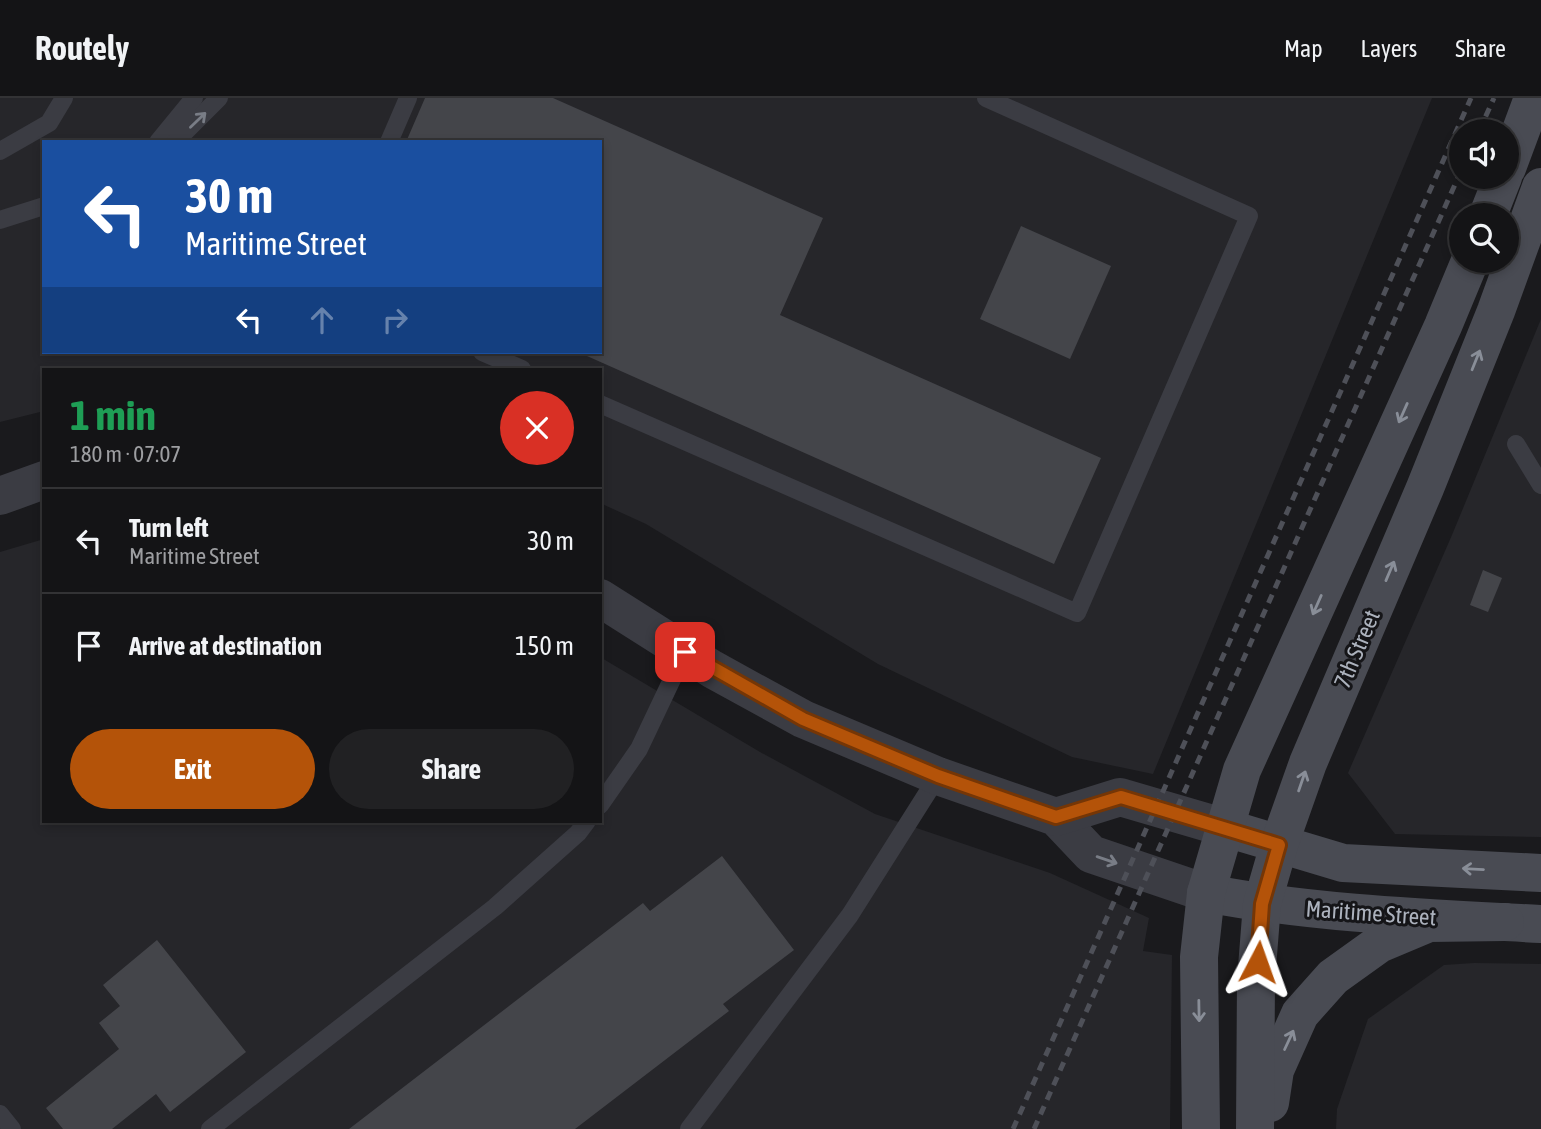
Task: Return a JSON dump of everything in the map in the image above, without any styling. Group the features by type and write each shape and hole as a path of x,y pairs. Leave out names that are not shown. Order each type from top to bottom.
{"main road":[{"path":"1519,136 1533,98"},
{"name":"7th Street","path":"1255,1129 1256,980 1262,904 1279,845 1308,763 1420,501 1541,187"},
{"path":"1198,1127 1199,957 1206,893 1242,770 1465,273"},
{"name":"Maritime Street","path":"1226,828 1343,863 1541,873"},
{"name":"Maritime Street","path":"1206,893 1262,904 1362,914 1523,923"},
{"path":"1267,1129 1275,1070 1300,1014 1332,977 1379,944 1429,923 1523,923"}],"street":[{"path":"0,496 42,481"},
{"name":"Maritime Street","path":"602,599 685,652 803,719 938,776 1056,817 1091,854 1206,893"},
{"name":"Maritime Street","path":"1056,817 1121,797 1226,828"}],"lane":[{"path":"0,151 49,123 64,98"},
{"path":"160,140 194,98"},
{"path":"177,140 219,98"},
{"path":"390,140 408,98"},
{"path":"602,405 1077,613 1250,216 986,98"},
{"path":"0,220 42,207"},
{"path":"487,354 520,368"},
{"path":"1516,444 1541,485"},
{"path":"602,802 639,749 685,652"},
{"path":"689,1129 850,915 938,776"},
{"path":"210,1129 495,907 585,823"},
{"path":"0,1114 12,1129"}],"shaded area":[{"path":"0,98 1432,98 1153,774 1072,757 878,664 646,524 602,504 602,368 42,368 42,412 0,422"},
{"path":"1541,319 1541,837 1395,834 1348,773 1452,535"},
{"path":"42,540 42,823 602,823 602,658 760,752 875,814 1050,873 1149,918 1143,951 1172,955 1170,1129 0,1129 0,552"},
{"path":"1541,964 1541,1129 1336,1129 1337,1109 1368,1019 1444,965"}],"building":[{"path":"425,98 553,98 823,218 780,315 1101,458 1054,564 582,354 602,354 602,140 407,140"},
{"path":"1021,226 1111,266 1070,359 980,319"},
{"path":"1483,570 1502,578 1488,612 1470,605"},
{"path":"722,856 794,950 723,1004 729,1011 575,1129 349,1129 643,903 650,911"},
{"path":"157,940 246,1052 170,1112 156,1094 112,1129 63,1129 46,1108 119,1049 99,1023 120,1006 103,985"}],"railway":[{"path":"1013,1129 1471,98"},
{"path":"1484,119 1494,98"},
{"path":"1034,1129 1453,189"}],"route":[{"path":"685,652 803,719 938,776 1056,817 1121,797 1279,845 1262,904 1258,962"}]}
